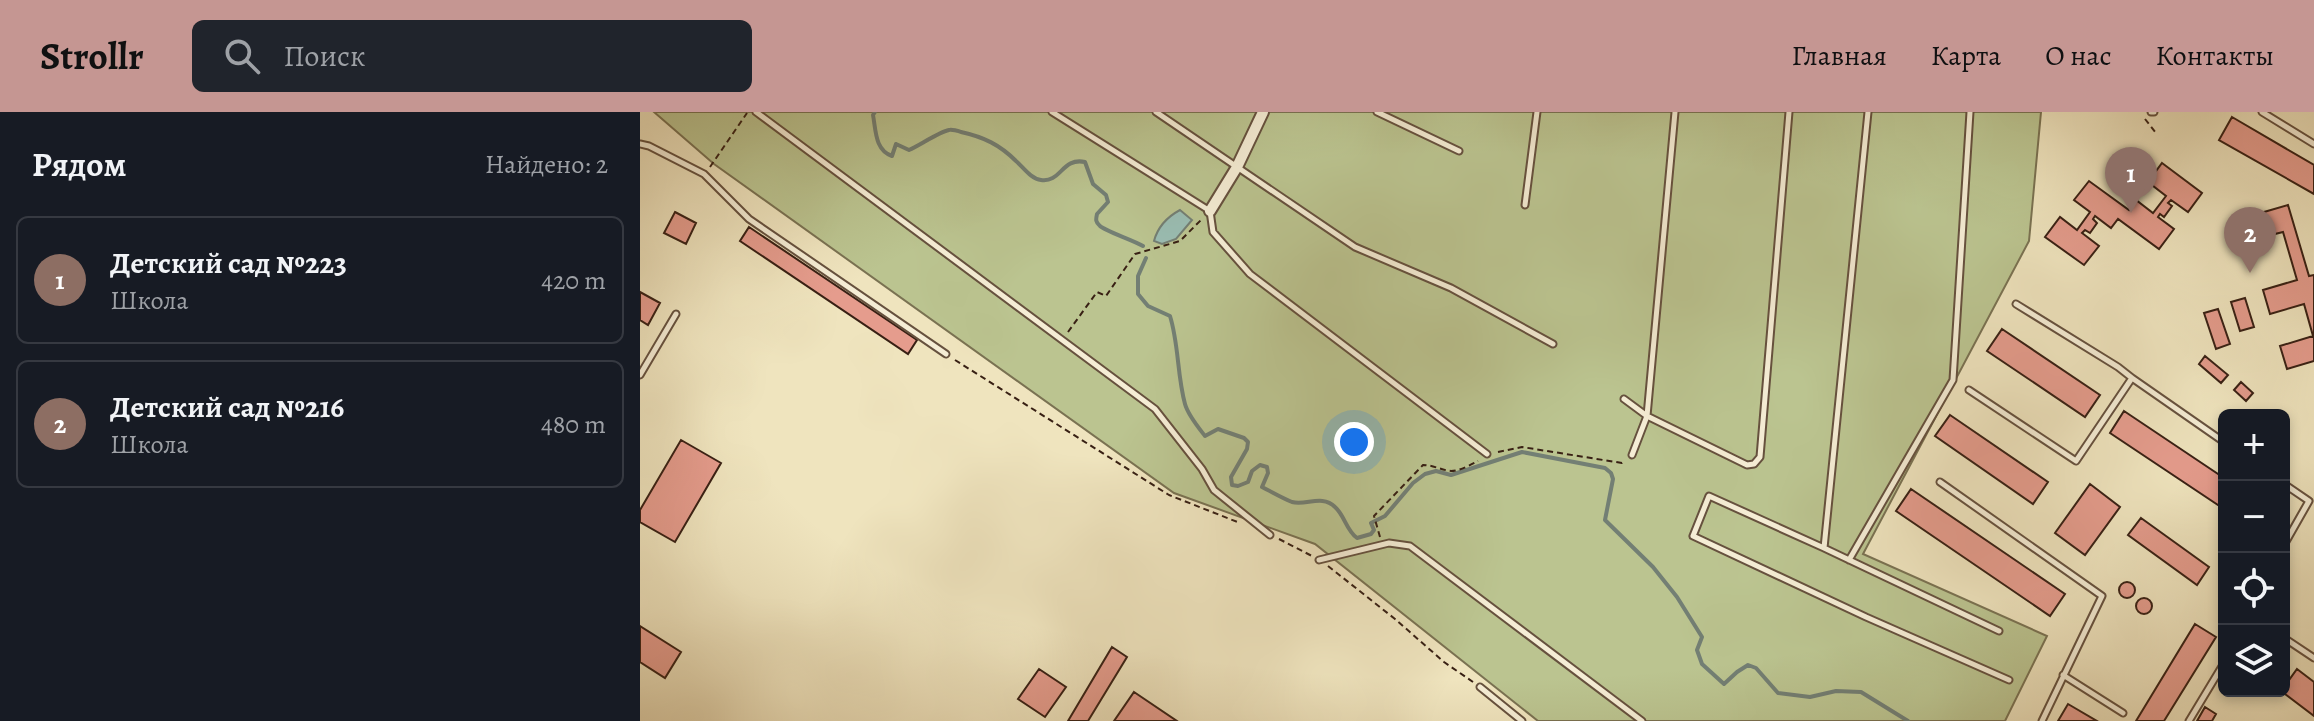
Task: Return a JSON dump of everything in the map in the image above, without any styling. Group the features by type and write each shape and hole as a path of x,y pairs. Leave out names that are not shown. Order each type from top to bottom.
{"street":[{"path":"1210,211 1237,167 1263,112"}],"lane":[{"path":"756,112 1155,409 1202,469 1214,490 1270,535"},
{"path":"1052,112 1210,211 1213,232 1250,274 1487,454"},
{"path":"1156,112 1355,247 1451,288 1553,344"},
{"path":"1377,112 1459,151"},
{"path":"1525,205 1537,112"},
{"path":"1632,455 1647,416 1675,112"},
{"path":"1624,399 1647,416 1747,465 1754,464 1760,457 1789,112"},
{"path":"1824,548 1868,112"},
{"path":"1849,560 1953,380 1970,112"},
{"path":"2262,112 2314,144"},
{"path":"640,144 704,174 749,219 946,354"},
{"path":"2016,304 2118,367 2218,438"},
{"path":"640,375 676,314"},
{"path":"1969,390 2076,461 2132,378"},
{"path":"1940,482 2102,596 2042,721"},
{"path":"2290,488 2309,501 2290,534"},
{"path":"1999,631 1709,496 1693,536 2009,680"},
{"path":"1319,560 1389,543 1410,546 1642,721"},
{"path":"2290,642 2314,658"},
{"path":"2189,721 2218,673"},
{"path":"2063,675 2123,713"},
{"path":"1480,687 1522,721"}],"path":[{"path":"704,174 747,112"},
{"path":"2140,112 2156,133"},
{"path":"1062,340 1097,292 1106,296 1135,254 1180,241 1210,211"},
{"path":"946,354 1169,495 1241,523"},
{"path":"1376,528 1374,516 1423,465 1451,471 1462,469 1487,454 1522,447 1622,463 1632,455"},
{"path":"1270,535 1319,560 1444,662 1480,687"}],"green space":[{"path":"654,112 2041,112 2029,241 1863,554 2047,636 2005,721 1538,721 1315,544 1174,493 714,164"}],"water":[{"path":"1180,210 1192,220 1176,239 1162,244 1154,241 1164,222"}],"building":[{"path":"2232,117 2314,165 2314,194 2219,140"},
{"path":"2162,163 2202,193 2188,212 2171,200 2168,203 2172,206 2164,217 2160,214 2158,217 2174,229 2159,249 2118,219 2111,228 2095,216 2093,219 2097,223 2090,233 2085,230 2082,233 2099,246 2084,265 2045,237 2060,217 2077,230 2090,212 2074,200 2089,181 2129,210 2136,200 2153,213 2166,196 2148,182"},
{"path":"2288,205 2309,276 2314,275 2314,361 2287,369 2280,346 2313,336 2304,304 2270,314 2263,290 2297,280 2283,232 2271,235 2264,212"},
{"path":"675,212 696,223 686,244 664,233"},
{"path":"749,227 917,340 908,354 740,241"},
{"path":"640,292 660,303 648,325 640,320"},
{"path":"2245,298 2254,327 2240,331 2231,302"},
{"path":"2218,309 2230,344 2216,349 2204,313"},
{"path":"2002,329 2100,395 2085,417 1987,351"},
{"path":"2205,356 2228,375 2221,383 2199,364"},
{"path":"2241,382 2253,393 2246,401 2234,390"},
{"path":"2124,411 2218,474 2218,505 2110,433"},
{"path":"1950,415 2048,482 2033,504 1935,436"},
{"path":"681,440 721,463 675,542 640,522 640,510"},
{"path":"2090,484 2120,507 2085,555 2055,533"},
{"path":"1911,489 2065,594 2050,616 1896,511"},
{"path":"2141,518 2209,567 2197,585 2128,535"},
{"path":"2127,582 2133,584 2133,596 2127,598 2121,596 2119,590 2121,584"},
{"path":"2144,598 2150,600 2150,612 2144,614 2138,612 2136,606 2138,600"},
{"path":"2195,624 2216,637 2164,721 2136,721"},
{"path":"640,626 681,652 665,678 640,662"},
{"path":"1112,647 1127,657 1088,721 1068,721"},
{"path":"1039,669 1066,687 1045,717 1018,699"},
{"path":"2297,669 2314,682 2314,716 2289,697 2290,679"},
{"path":"1134,692 1177,721 1114,721"},
{"path":"2068,704 2097,721 2058,721"},
{"path":"2205,707 2216,714 2212,721 2197,721"}],"waterway":[{"path":"875,112 879,145 892,156 896,144 909,150 951,130 991,142 1037,179 1048,180 1071,163 1085,162 1093,184 1106,195 1108,202 1097,214 1097,223 1143,246"},
{"path":"1146,258 1138,276 1138,294 1148,306 1170,316 1188,412 1205,436 1218,429 1248,442 1231,477 1232,485 1248,482 1252,471 1260,465 1267,467 1268,473 1262,487 1292,502 1330,503 1357,538 1371,534 1374,530 1371,523 1385,516 1413,483 1425,474 1436,471 1451,475 1522,452 1605,468 1613,479 1605,520 1653,567 1677,597 1702,637 1697,650 1702,664 1724,684 1748,665 1756,668 1778,693 1810,697 1836,691 1861,692 1908,721"}],"place":[{"name":"Детский сад №223","path":"2131,213"},
{"name":"Детский сад №216","path":"2250,273"}]}
